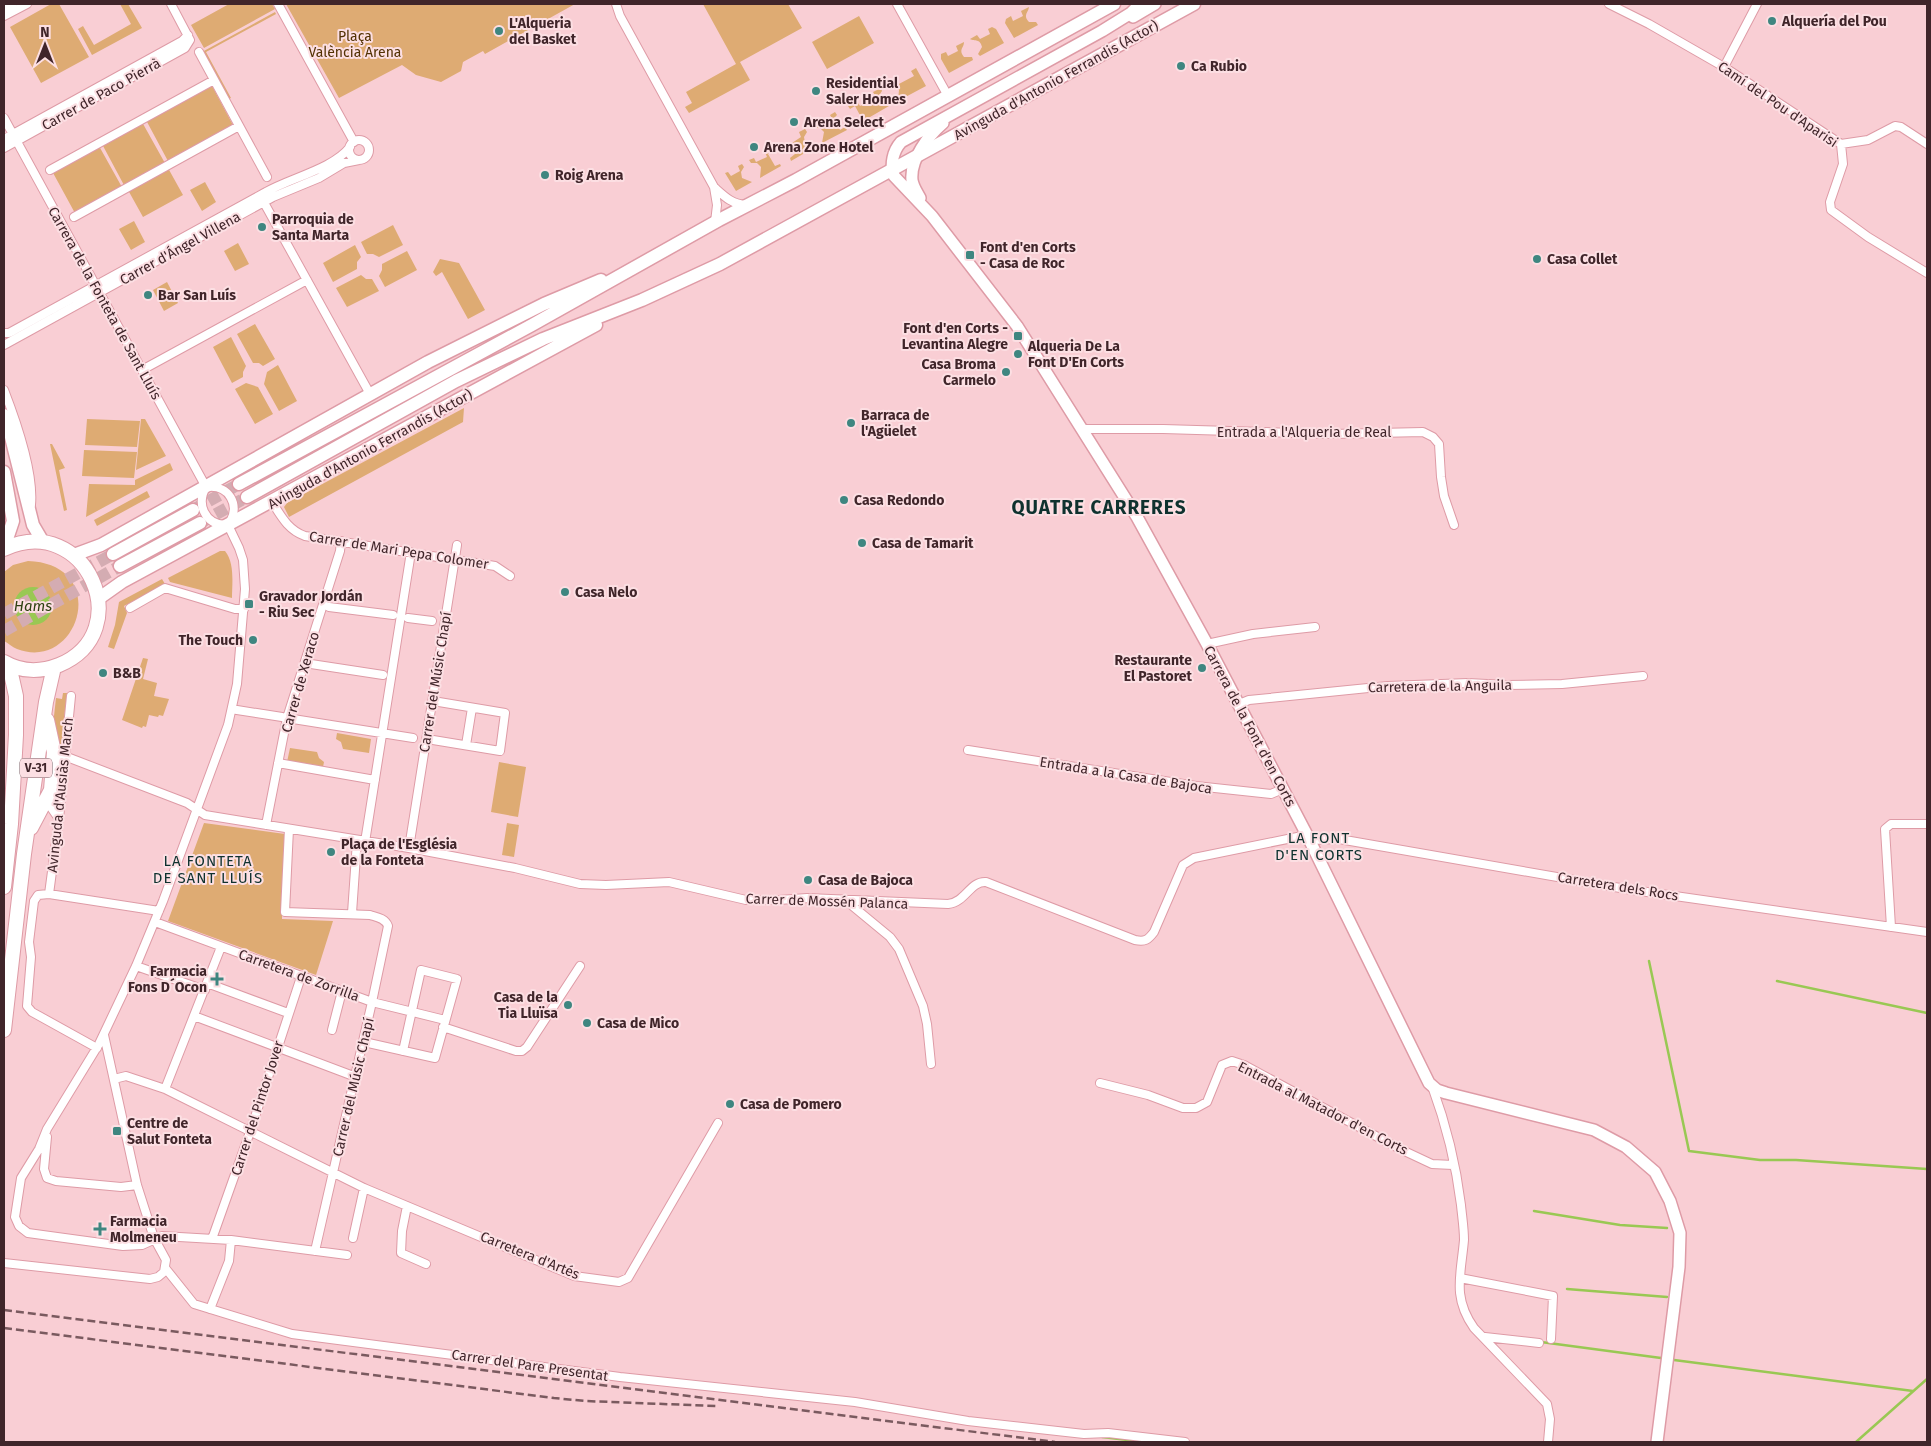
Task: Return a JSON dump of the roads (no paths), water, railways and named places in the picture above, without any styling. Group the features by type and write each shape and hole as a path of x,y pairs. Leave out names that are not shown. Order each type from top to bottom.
{"highway":[{"path":"4,548 22,543 43,542 54,544 74,555 90,575 98,599 97,621 88,641 74,657 54,667 36,670 7,664"},
{"name":"V-31","path":"4,887 11,824 16,735 16,696 7,664"},
{"name":"Avinguda d'Ausiàs March","path":"4,1030 17,906 46,702 54,667"},
{"path":"27,835 51,790 59,755 47,723 46,702"},
{"path":"4,805 12,788"}],"main road":[{"path":"239,484 1114,4"},
{"name":"Avinguda d'Antonio Ferrandis (Actor)","path":"247,497 456,381 543,339 642,300 720,264 1194,4"},
{"path":"74,555 101,544 480,335 593,282 625,273"},
{"name":"Avinguda d'Antonio Ferrandis (Actor)","path":"98,599 122,582 642,300"},
{"path":"4,415 33,524 43,542"},
{"path":"4,472 13,521 4,548"},
{"path":"113,554 193,510"},
{"path":"120,566 200,522"}],"street":[{"path":"4,8 12,4"},
{"path":"4,16 27,4"},
{"name":"Carrer de Paco Pierrà","path":"4,148 14,138 185,48 190,42 187,32 171,4"},
{"path":"278,4 352,144 351,156 359,160 368,154 369,149 363,140 352,144"},
{"path":"625,4 614,5 714,187 727,200 747,206"},
{"path":"896,4 948,96"},
{"name":"Avinguda d'Antonio Ferrandis (Actor)","path":"892,170 894,152 901,142 1102,31 1131,13 1140,4"},
{"name":"Avinguda d'Antonio Ferrandis (Actor)","path":"1102,31 1126,21 1154,4"},
{"name":"Camí del Pou d'Aparisi","path":"1609,4 1649,24 1724,67 1841,144 1843,164 1830,202 1831,210 1868,237 1927,273"},
{"path":"1724,67 1757,4"},
{"path":"199,52 267,177"},
{"path":"50,170 214,80"},
{"name":"Avinguda d'Antonio Ferrandis (Actor)","path":"918,155 939,126 958,111"},
{"name":"Carrera de la Fonteta de Sant Lluís","path":"4,118 206,487"},
{"path":"74,217 239,126"},
{"path":"1841,144 1868,140 1895,126 1901,127 1927,144"},
{"name":"Carrer de Paco Pierrà","path":"4,139 14,138"},
{"name":"Carrer d'Ángel Villena","path":"261,199 276,186 316,170 346,152 352,144"},
{"path":"918,155 912,174 914,186 932,216"},
{"name":"Carrer d'Ángel Villena","path":"4,345 98,289 261,199 319,178 344,163 359,160"},
{"path":"892,170 899,181 932,216"},
{"path":"714,187 717,205 715,222"},
{"path":"261,199 370,394"},
{"name":"Carrera de la Font d'en Corts","path":"932,216 1017,326 1137,517 1239,704 1308,838 1416,1058 1432,1086"},
{"path":"142,370 202,339 307,280"},
{"name":"Carrer d'Ángel Villena","path":"4,333 9,333 98,289"},
{"path":"4,390 25,458 32,492 30,510"},
{"name":"Entrada a l'Alqueria de Real","path":"1081,429 1332,434 1423,432 1434,437 1438,444 1440,477 1454,525"},
{"path":"228,525 216,523 206,516 201,505 201,498 206,487 217,487 230,496 234,511 228,525 243,560 245,589 239,667 228,725 155,922 136,966 97,1048 47,1129 39,1149 24,1172 15,1210 16,1222 22,1230 28,1233 123,1246 142,1245 162,1236 231,1240 347,1256"},
{"name":"Carrer de Mari Pepa Colomer","path":"272,502 286,523 298,533 495,566 510,576"},
{"name":"Carrer de Xeraco","path":"266,825 291,704 340,551 341,541"},
{"name":"Carrer del Músic Chapí","path":"409,848 457,545"},
{"path":"289,829 285,912 335,915 352,914 361,841 375,780 410,552"},
{"path":"130,608 165,588 235,609 244,609"},
{"path":"329,606 393,615"},
{"path":"408,618 432,621"},
{"path":"1207,644 1253,634 1315,627"},
{"path":"311,664 383,675"},
{"name":"Carretera de la Anguila","path":"1239,704 1249,700 1388,686 1468,683 1506,685 1562,684 1643,676"},
{"name":"Avinguda d'Ausiàs March","path":"49,894 59,819 59,755 71,696"},
{"path":"427,738 500,751 505,713 432,701"},
{"path":"466,745 472,708"},
{"path":"237,710 282,717"},
{"path":"293,719 413,738"},
{"name":"Entrada a la Casa de Bajoca","path":"968,750 1196,786 1271,794 1283,789"},
{"name":"Carrer de Mossén Palanca","path":"59,755 157,790 196,808 204,815 409,848 515,868 580,884 669,882 746,900 807,898 948,904 959,901 977,884 986,882 1142,942 1148,940 1154,932 1183,865 1194,858 1308,838"},
{"path":"278,763 375,780"},
{"path":"51,790 50,806 59,819"},
{"path":"1891,927 1885,829 1891,824 1927,824"},
{"name":"Carretera dels Rocs","path":"1308,838 1339,839 1626,889 1927,932"},
{"path":"97,1048 29,1010 27,1002 31,957 29,942 34,902 38,895 49,894 159,911"},
{"path":"844,899 890,937 902,955 923,1006 927,1024 931,1064"},
{"name":"Carrer del Músic Chapí","path":"316,1252 364,1042 388,926 387,922 380,918 370,915 352,914"},
{"name":"Carretera de Zorrilla","path":"155,922 372,1002 411,1012 516,1051 522,1051 527,1047 580,966"},
{"path":"165,1089 221,947"},
{"path":"136,966 288,1013"},
{"path":"364,1042 403,1051 435,1058 457,979 421,970 403,1051"},
{"name":"Carrer del Pintor Jover","path":"212,1239 250,1132 301,976"},
{"path":"332,1030 342,991"},
{"path":"194,1016 356,1077"},
{"name":"Carrer del Pare Presentat","path":"104,1035 137,1184 154,1238 165,1256 166,1269 194,1304 292,1334 620,1377 855,1402 968,1421 1084,1434 1108,1433 1185,1442"},
{"name":"Entrada al Matador d'en Corts","path":"1100,1083 1148,1095 1184,1108 1196,1108 1207,1102 1222,1065 1232,1061 1432,1164 1453,1165"},
{"name":"Carretera d'Artés","path":"114,1079 126,1076 165,1089 364,1188 574,1276 619,1282 628,1278 718,1123"},
{"path":"1432,1086 1453,1165 1460,1203 1464,1237 1460,1278 1460,1298 1463,1311 1474,1328 1547,1404 1550,1419 1548,1442"},
{"path":"1432,1086 1446,1093 1594,1130 1626,1147 1655,1172 1670,1201 1680,1233 1679,1267 1657,1442"},
{"path":"47,1129 44,1169 47,1178 51,1180 121,1187 137,1184"},
{"path":"353,1238 364,1188"},
{"path":"407,1206 402,1231 401,1253 426,1264"},
{"path":"210,1309 229,1261 231,1240"},
{"path":"4,1262 150,1279 161,1275 166,1269"},
{"path":"1460,1278 1553,1296 1551,1339"},
{"path":"1485,1338 1540,1343"}],"water":[{"name":"Hams","path":"33,587 40,588 46,593 51,599 51,613 46,619 40,624 33,625 26,624 20,619 15,613 14,606 15,599 20,593 26,588"}],"waterway":[{"path":"1649,961 1689,1151 1760,1160 1796,1160 1927,1169"},
{"path":"1777,981 1927,1013"},
{"path":"1534,1211 1620,1225 1667,1228"},
{"path":"1567,1289 1667,1297"},
{"path":"1541,1342 1661,1358"},
{"path":"1674,1360 1913,1391"},
{"path":"1856,1442 1927,1379"},
{"path":"1102,1437 1145,1442"}],"tunnel":[{"path":"193,510 239,484"},
{"path":"200,523 247,497"},
{"path":"4,614 113,554"},
{"path":"4,631 120,566"}],"railway":[{"path":"4,1310 1055,1442"},
{"path":"4,1328 554,1398 716,1406"}],"place":[{"name":"Alquería del Pou","path":"1772,21"},
{"name":"L'Alqueria del Basket","path":"499,31"},
{"name":"Ca Rubio","path":"1181,66"},
{"name":"Residential Saler Homes","path":"816,91"},
{"name":"Arena Select","path":"794,122"},
{"name":"Arena Zone Hotel","path":"754,147"},
{"name":"Roig Arena","path":"545,175"},
{"name":"Parroquia de Santa Marta","path":"262,227"},
{"name":"Font d'en Corts - Casa de Roc","path":"970,255"},
{"name":"Casa Collet","path":"1537,259"},
{"name":"Bar San Luís","path":"148,295"},
{"name":"Font d'en Corts - Levantina Alegre","path":"1018,336"},
{"name":"Alqueria De La Font D'En Corts","path":"1018,354"},
{"name":"Casa Broma Carmelo","path":"1006,372"},
{"name":"Barraca de l'Agüelet","path":"851,423"},
{"name":"Casa Redondo","path":"844,500"},
{"name":"Casa de Tamarit","path":"862,543"},
{"name":"Casa Nelo","path":"565,592"},
{"name":"Gravador Jordán - Riu Sec","path":"249,604"},
{"name":"The Touch","path":"253,640"},
{"name":"Restaurante El Pastoret","path":"1202,668"},
{"name":"B&B","path":"103,673"},
{"name":"Plaça de l'Església de la Fonteta","path":"331,852"},
{"name":"Casa de Bajoca","path":"808,880"},
{"name":"Farmacia Fons D´Ocon","path":"217,979"},
{"name":"Casa de la Tia Lluïsa","path":"568,1005"},
{"name":"Casa de Mico","path":"587,1023"},
{"name":"Casa de Pomero","path":"730,1104"},
{"name":"Centre de Salut Fonteta","path":"117,1131"},
{"name":"Farmacia Molmeneu","path":"100,1229"}],"district":[{"name":"QUATRE CARRERES","path":"1099,507"},
{"name":"LA FONT D'EN CORTS","path":"1319,846"},
{"name":"LA FONTETA DE SANT LLUÍS","path":"208,870"}],"park label":[{"name":"Plaça València Arena","path":"355,44"}]}
